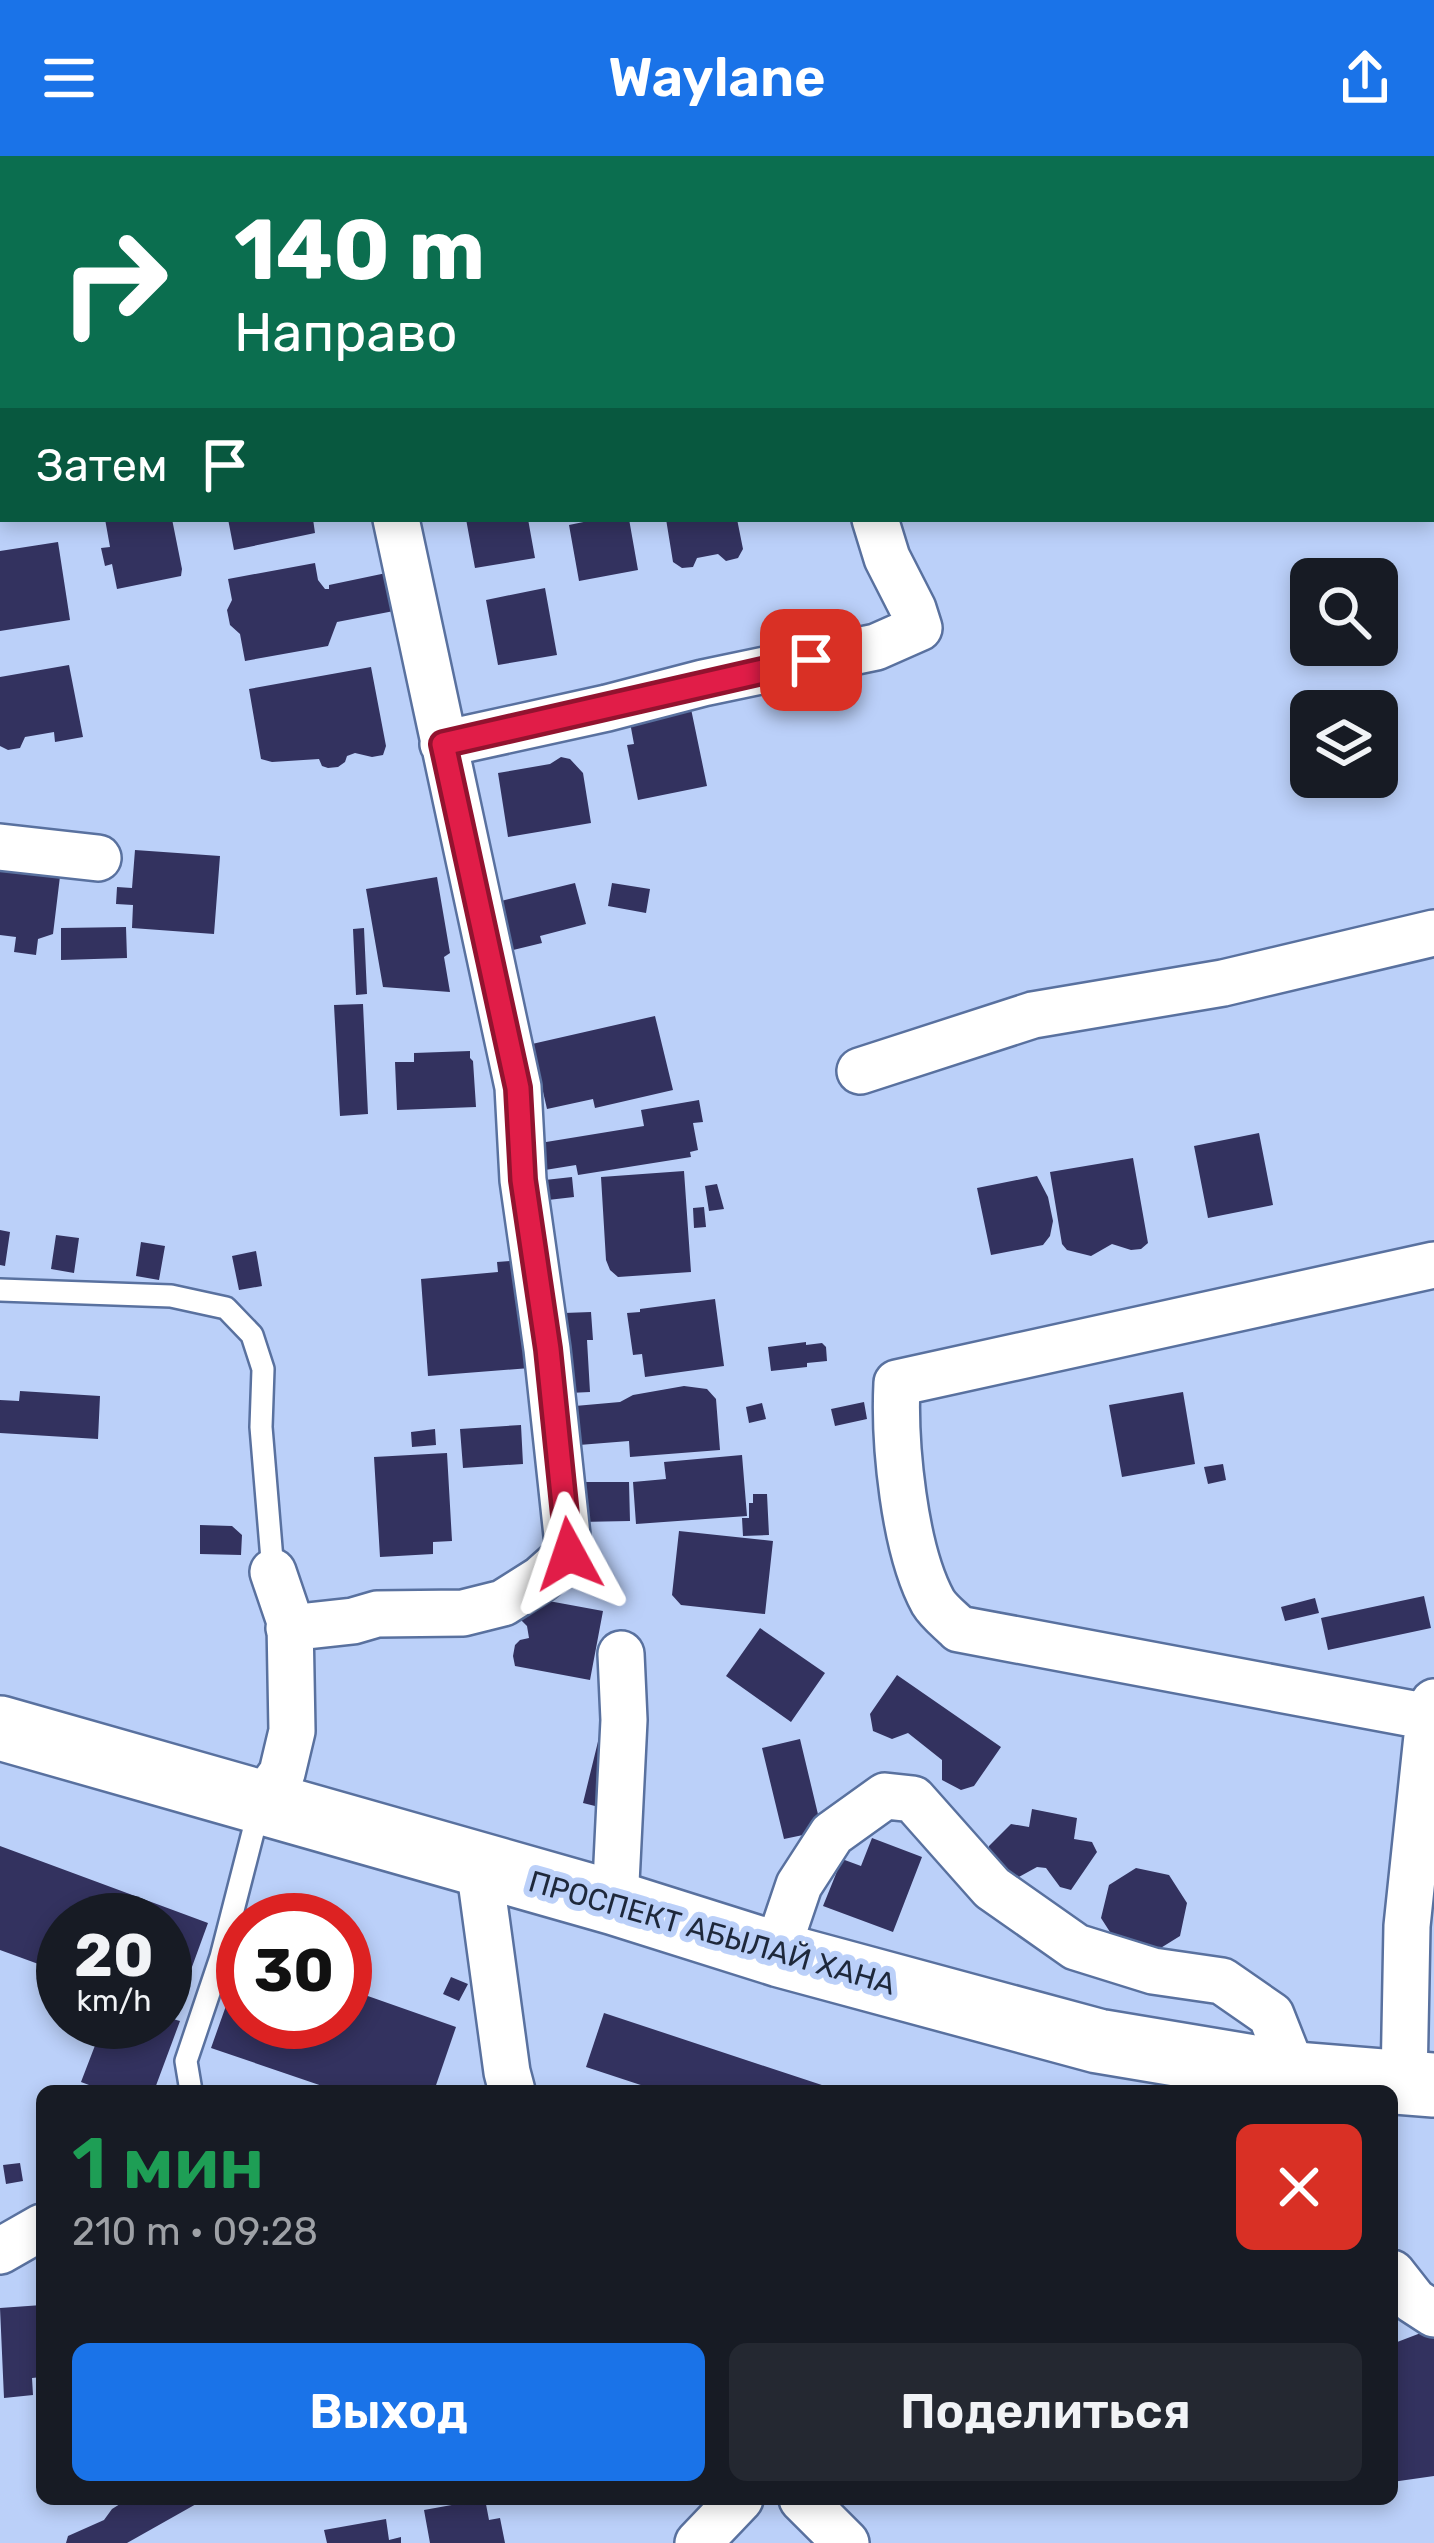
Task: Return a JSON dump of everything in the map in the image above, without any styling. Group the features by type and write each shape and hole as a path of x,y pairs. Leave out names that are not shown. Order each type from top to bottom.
{"main road":[{"name":"ПРОСПЕКТ АБЫЛАЙ ХАНА","path":"0,1728 776,1953 1098,2041 1298,2083 1419,2084"}],"street":[{"path":"290,1628 376,1614 463,1613 503,1603 569,1554 548,1349 523,1180 518,1088 397,522"},
{"path":"443,744 703,682 876,647 919,628 876,522"},
{"path":"0,847 98,858"},
{"path":"860,1071 1033,1015 1223,983 1434,933"},
{"path":"1419,2084 1407,1926 1432,1712 958,1629 934,1604 912,1545 895,1424 897,1383 1434,1264"},
{"path":"260,1804 282,1773 292,1731 290,1628 273,1572"},
{"path":"615,1903 624,1720 621,1654"},
{"path":"776,1953 799,1885 832,1834 885,1796 913,1799 992,1888 1076,1946 1153,1971 1222,1981 1271,2015 1298,2083"},
{"path":"479,1866 510,2085"},
{"path":"0,2251 36,2231"},
{"path":"1398,2281 1414,2301 1434,2314"},
{"path":"698,2543 734,2505"},
{"path":"808,2505 846,2543"}],"lane":[{"path":"0,1290 171,1296 226,1308 239,1321 252,1335 263,1369 261,1427 273,1572"},
{"path":"190,2085 186,2061 221,1957 260,1804"}],"building":[{"path":"106,522 173,522 181,576 117,589 112,564 105,566 101,548 110,547"},
{"path":"229,522 313,522 315,533 234,550"},
{"path":"467,522 529,522 535,558 475,568"},
{"path":"630,522 638,570 579,581 569,525"},
{"path":"666,522 738,522 743,549 738,558 726,561 718,554 697,558 693,567 682,568 673,562"},
{"path":"58,542 70,620 0,631 0,551"},
{"path":"315,563 325,589 391,572 399,610 337,622 328,646 245,661 240,634 230,625 228,579"},
{"path":"545,588 557,655 498,665 486,600"},
{"path":"69,665 83,737 55,742 54,732 25,737 20,748 0,746 0,677"},
{"path":"371,667 386,746 383,755 355,753 338,767 328,768 319,759 261,759 249,689"},
{"path":"690,704 707,786 638,800 627,745 634,744 629,717"},
{"path":"561,757 570,759 583,773 591,823 508,837 498,773 550,764"},
{"path":"135,850 220,856 214,934 132,928 133,905 116,904 117,887 132,888"},
{"path":"0,853 62,860 53,934 38,939 36,955 14,952 16,937 0,935"},
{"path":"437,877 450,953 444,957 450,992 383,987 366,889"},
{"path":"575,883 586,924 540,936 542,943 509,951 497,902"},
{"path":"612,883 650,889 646,913 608,906"},
{"path":"126,927 127,958 61,960 61,928"},
{"path":"364,928 367,994 356,995 353,929"},
{"path":"363,1004 368,1114 340,1116 334,1005"},
{"path":"655,1016 673,1090 595,1108 593,1099 547,1109 532,1044"},
{"path":"470,1051 476,1107 397,1110 395,1062 414,1062 414,1053"},
{"path":"699,1100 703,1122 693,1123 698,1150 690,1152 691,1157 578,1175 576,1165 545,1170 540,1143 644,1126 641,1110"},
{"path":"1259,1133 1273,1205 1208,1218 1194,1146"},
{"path":"1133,1158 1148,1243 1131,1250 1112,1244 1091,1256 1067,1250 1062,1244 1050,1172"},
{"path":"684,1171 691,1272 618,1277 606,1260 601,1177"},
{"path":"1037,1176 1048,1197 1053,1221 1050,1236 1043,1245 991,1255 977,1188"},
{"path":"572,1177 574,1197 548,1200 545,1180"},
{"path":"717,1184 724,1209 709,1211 705,1186"},
{"path":"704,1207 706,1227 694,1228 693,1208"},
{"path":"0,1230 10,1232 5,1266 0,1265"},
{"path":"56,1235 79,1238 74,1273 51,1269"},
{"path":"141,1242 165,1246 159,1280 136,1276"},
{"path":"256,1251 262,1286 239,1290 232,1256"},
{"path":"521,1260 530,1368 428,1376 421,1279 498,1272 497,1262"},
{"path":"715,1299 724,1366 645,1377 642,1354 633,1355 627,1313"},
{"path":"591,1312 593,1340 587,1340 590,1392 569,1393 564,1313"},
{"path":"822,1343 827,1361 771,1371 768,1347"},
{"path":"684,1386 707,1389 716,1399 720,1450 630,1457 629,1441 579,1445 575,1406 620,1402 633,1395"},
{"path":"20,1391 100,1396 98,1439 0,1433 0,1400 19,1401"},
{"path":"1183,1392 1195,1464 1122,1477 1109,1405"},
{"path":"864,1402 867,1419 835,1426 831,1409"},
{"path":"762,1403 766,1419 749,1423 746,1407"},
{"path":"521,1425 523,1464 463,1468 460,1429"},
{"path":"435,1429 436,1445 412,1447 411,1432"},
{"path":"447,1453 452,1541 433,1542 433,1554 380,1557 374,1457"},
{"path":"742,1455 747,1516 636,1524 633,1482 666,1479 664,1462"},
{"path":"1223,1464 1226,1480 1208,1484 1204,1467"},
{"path":"578,1482 629,1482 630,1521 579,1522"},
{"path":"753,1494 767,1494 769,1535 743,1536 742,1518 749,1518"},
{"path":"200,1525 232,1526 242,1535 241,1555 200,1554"},
{"path":"679,1531 773,1541 765,1614 681,1605 672,1595"},
{"path":"1424,1596 1431,1628 1328,1650 1321,1618"},
{"path":"527,1597 603,1611 590,1680 515,1666 515,1645 529,1638 518,1607"},
{"path":"1315,1598 1319,1613 1285,1621 1281,1607"},
{"path":"760,1628 825,1673 791,1722 726,1676"},
{"path":"897,1675 1001,1747 974,1786 961,1790 942,1780 942,1760 908,1733 892,1739 873,1731 870,1714"},
{"path":"604,1717 599,1807 583,1803"},
{"path":"800,1739 822,1831 784,1839 762,1748"},
{"path":"1032,1809 1077,1818 1074,1839 1092,1842 1097,1852 1071,1890 1060,1887 1046,1868 1037,1867 1017,1878 989,1863 989,1846 1011,1824 1029,1827"},
{"path":"872,1838 922,1857 893,1932 823,1906 842,1859 861,1866"},
{"path":"0,1846 127,1893 36,1893 36,1963 0,1950"},
{"path":"1136,1868 1169,1875 1187,1903 1180,1936 1151,1954 1119,1946 1101,1918 1109,1885"},
{"path":"192,1917 208,1923 192,1967"},
{"path":"451,1977 468,1984 459,2001 443,1994"},
{"path":"372,1997 456,2027 436,2085 319,2085 211,2048 216,2034 216,2049 372,2049"},
{"path":"604,2013 822,2085 641,2085 586,2067"},
{"path":"94,2049 170,2049 156,2085 81,2082"},
{"path":"20,2163 23,2181 6,2184 3,2165"},
{"path":"36,2305 33,2395 4,2398 0,2308"},
{"path":"1426,2331 1434,2333 1434,2476 1398,2481 1398,2342"},
{"path":"118,2505 194,2505 127,2543 66,2543 68,2536 104,2520"},
{"path":"486,2505 489,2520 500,2518 505,2543 430,2543 424,2510"},
{"path":"386,2519 389,2540 401,2537 401,2543 327,2543 324,2530"}],"route":[{"path":"569,1554 548,1349 523,1180 518,1088 443,744 811,660"}]}
